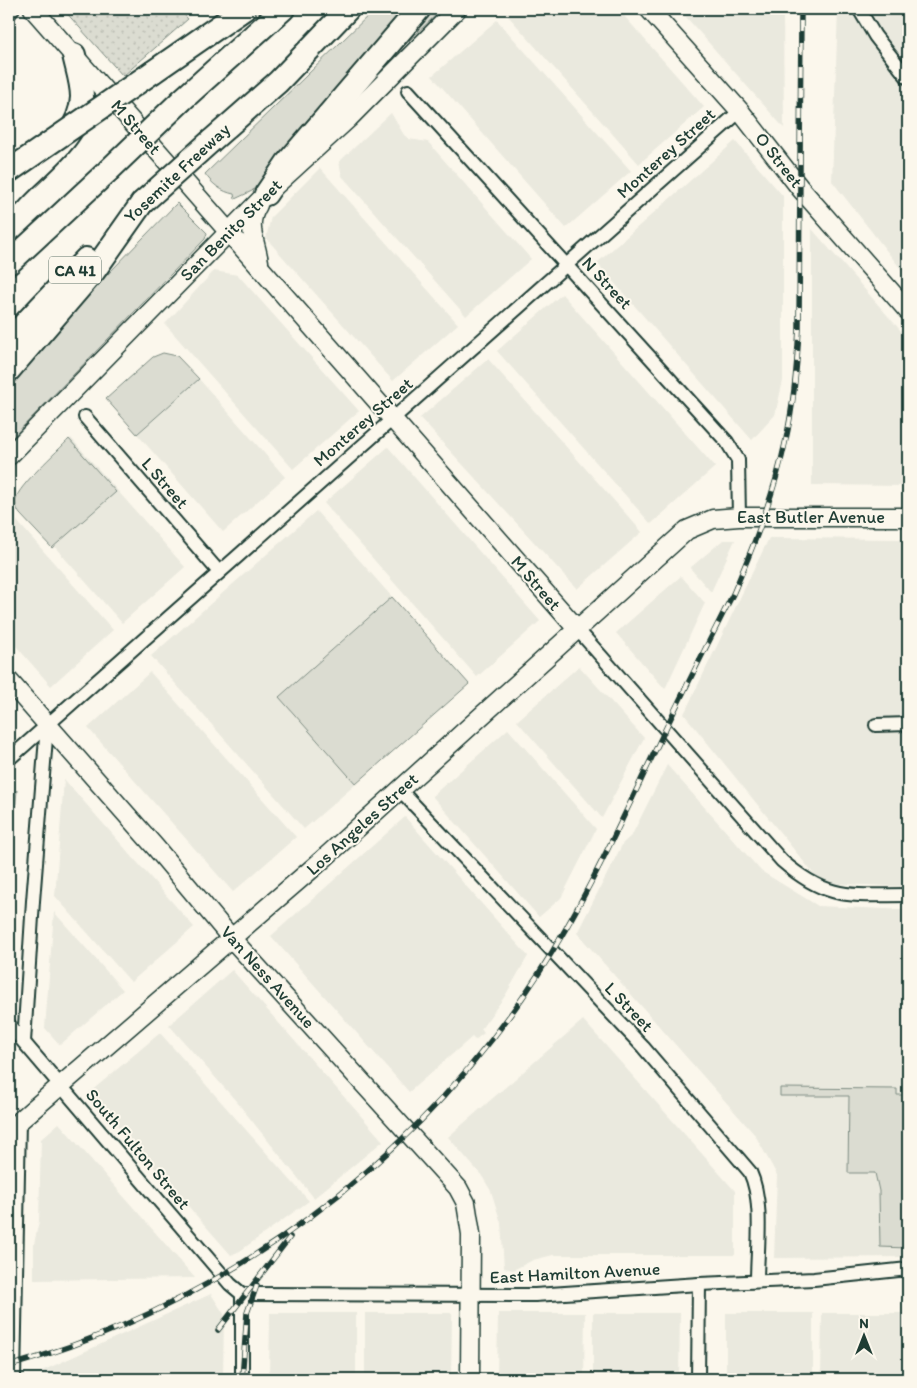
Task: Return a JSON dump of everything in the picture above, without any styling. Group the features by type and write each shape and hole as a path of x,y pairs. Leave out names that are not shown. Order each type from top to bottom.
{"highway":[{"path":"9,171 244,9"},
{"name":"CA 41","path":"9,263 182,100 283,9"},
{"name":"Yosemite Freeway","path":"9,340 38,307 142,203 278,82 348,9"},
{"path":"266,194 287,163 419,9"},
{"path":"9,196 58,146 76,122 82,96 74,55"},
{"path":"9,370 94,270 142,203"}],"street":[{"name":"M Street","path":"33,9 782,861 799,876 821,889 848,895 908,896"},
{"name":"San Benito Street","path":"9,456 266,194 349,118 457,9"},
{"name":"O Street","path":"649,9 740,111 800,188 908,311"},
{"path":"859,9 875,36 908,78"},
{"name":"N Street","path":"408,91 734,451 738,460 740,474 739,517"},
{"name":"Monterey Street","path":"9,759 740,111"},
{"name":"M Street","path":"260,267 253,244 252,220 266,194"},
{"name":"L Street","path":"85,417 219,572"},
{"name":"East Butler Avenue","path":"713,519 739,517 908,517"},
{"name":"Los Angeles Street","path":"14,1125 232,939 401,791 687,530 713,519"},
{"name":"Van Ness Avenue","path":"9,681 156,848 232,939 458,1188 466,1203 470,1220 472,1295 470,1379"},
{"path":"876,725 908,724"},
{"path":"24,1042 47,725"},
{"name":"L Street","path":"401,791 643,1047 750,1172 756,1184 758,1198 757,1281"},
{"name":"South Fulton Street","path":"9,1025 230,1284 242,1294"},
{"path":"14,1125 14,1379"},
{"name":"East Hamilton Avenue","path":"242,1294 535,1296 699,1284 814,1279 908,1269"},
{"path":"698,1379 699,1284"},
{"path":"242,1294 242,1379"},
{"path":"9,1374 14,1379"}],"shaded area":[{"path":"63,9 179,9 188,19 123,76"},
{"path":"375,9 408,9 252,191 235,199 234,194 214,184 205,174"},
{"path":"433,9 442,9 377,72"},
{"path":"502,9 618,9 704,107 639,164"},
{"path":"679,9 783,9 784,128"},
{"path":"838,9 908,9 908,278 832,181"},
{"path":"497,20 631,171 566,228 432,76"},
{"path":"391,113 404,135 409,139 428,142 531,259 466,316 342,176 339,162"},
{"path":"735,141 783,196 783,381 775,415 752,440 597,263"},
{"path":"320,168 458,324 393,381 266,238 271,217"},
{"path":"177,203 207,233 205,239 9,441 9,392 23,371 77,306"},
{"path":"812,229 908,339 908,486 812,485"},
{"path":"214,271 238,275 359,411 293,469 165,324"},
{"path":"562,294 715,467 651,524 497,351"},
{"path":"163,353 177,356 199,379 137,434 106,399 153,357"},
{"path":"488,359 642,532 577,589 420,418"},
{"path":"199,379 285,477 223,532 137,434"},
{"path":"71,438 185,567 122,623 23,511 29,486"},
{"path":"69,439 116,492 52,548 20,514 16,507 16,499 18,493 31,477"},
{"path":"388,447 540,621 477,677 324,503"},
{"path":"316,511 392,597 280,697 356,784 304,829 151,656"},
{"path":"9,512 113,630 51,686 9,638"},
{"path":"769,538 908,539 908,887 821,883 684,714"},
{"path":"723,540 735,540 711,592 690,568"},
{"path":"681,576 705,603 665,689 616,633"},
{"path":"392,597 469,684 356,784 279,697"},
{"path":"579,666 644,738 602,818 517,721"},
{"path":"150,672 296,837 233,892 88,728"},
{"path":"508,729 596,829 561,898 539,917 432,796"},
{"path":"667,765 761,871 818,906 908,910 908,1257 774,1258 777,1175 755,1135 577,933 623,843 632,835"},
{"path":"64,779 194,927 131,982 55,896"},
{"path":"17,790 12,847 9,843 9,797"},
{"path":"405,817 528,956 505,996 481,1029 484,1033 475,1040 472,1037 409,1092 271,936"},
{"path":"54,912 123,990 60,1045 45,1028"},
{"path":"232,970 383,1141 314,1198 236,1101 169,1025"},
{"path":"583,1020 735,1191 735,1255 553,1255 533,1260 513,1270 504,1268 501,1223 491,1191 482,1176 448,1137"},
{"path":"160,1033 309,1201 240,1251 231,1255 89,1093"},
{"path":"780,1088 897,1089 897,1095 908,1095 908,1248 880,1247 879,1191 875,1173 848,1173 849,1096 780,1096"},
{"path":"59,1123 195,1278 34,1280 34,1244 39,1221 41,1139"},
{"path":"211,1294 224,1314 223,1379 42,1379 42,1371"},
{"path":"270,1313 356,1313 356,1379 269,1379"},
{"path":"365,1313 452,1313 451,1379 365,1379"},
{"path":"498,1313 585,1313 584,1379 497,1379"},
{"path":"593,1313 680,1313 679,1379 593,1379"},
{"path":"726,1313 813,1313 813,1379 726,1379"},
{"path":"822,1313 908,1313 908,1379 821,1379"}],"railway":[{"path":"9,1366 89,1339 166,1305 239,1265 309,1218 375,1164 435,1106 490,1042 539,973 571,920 733,594 749,557 776,479 789,425 799,329 801,9"},
{"path":"218,1330 290,1237"},
{"path":"242,1379 247,1313 257,1285"}]}
